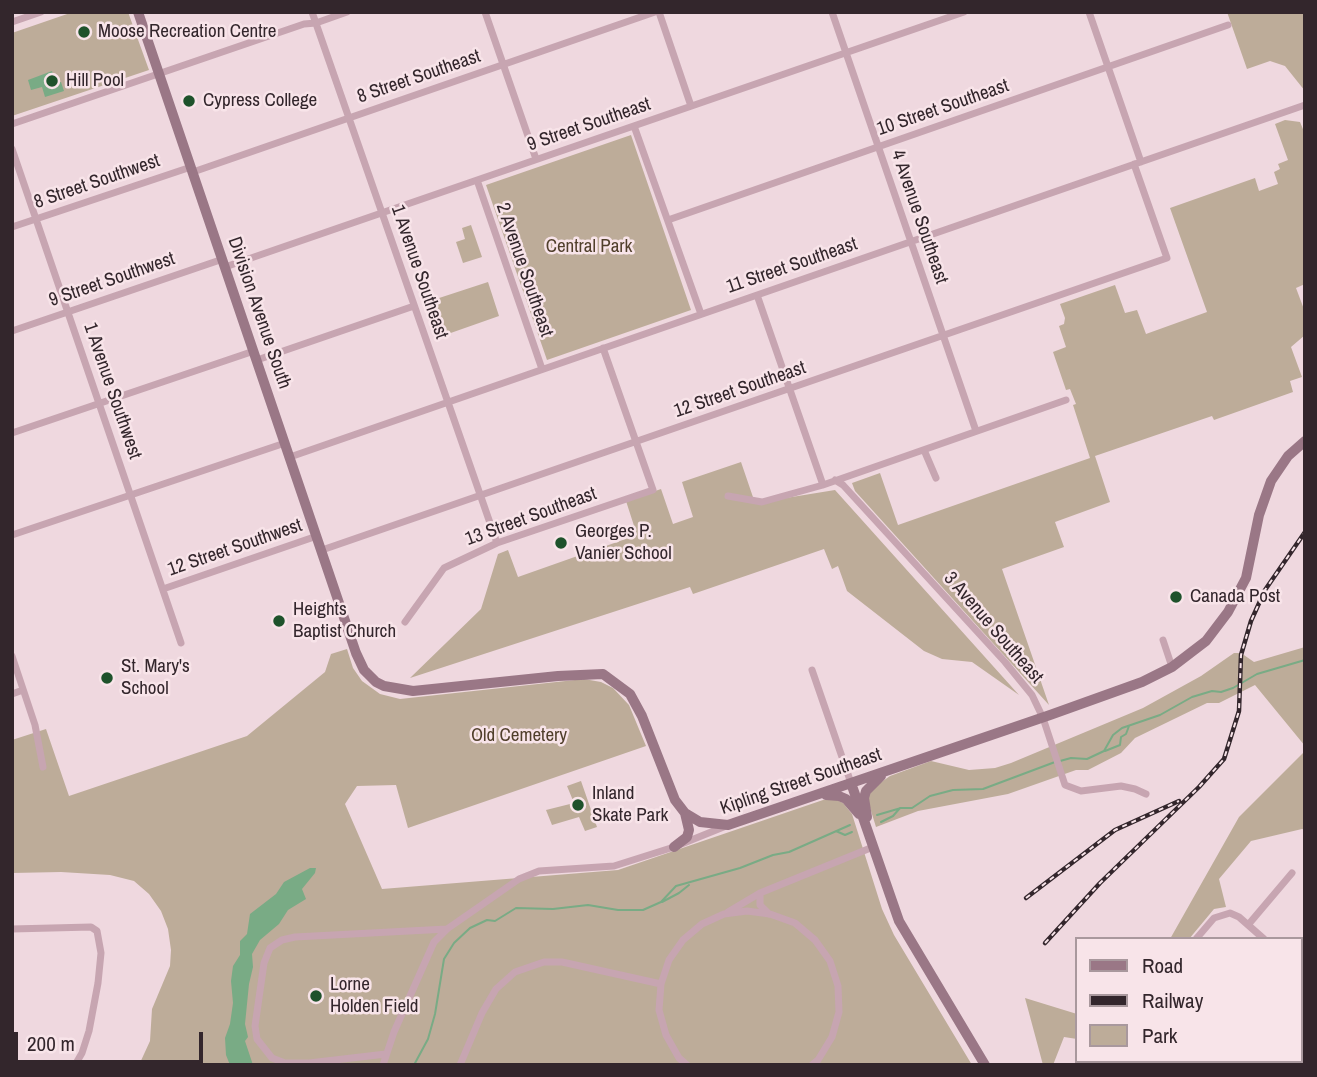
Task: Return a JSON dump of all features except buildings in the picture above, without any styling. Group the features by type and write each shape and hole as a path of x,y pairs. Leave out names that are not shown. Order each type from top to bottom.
{"street":[{"path":"12,22 41,12"},
{"name":"Division Avenue South","path":"138,12 364,670 384,686 413,691 603,674 625,687 631,694 670,792 685,813"},
{"name":"1 Avenue Southeast","path":"312,12 497,543"},
{"path":"12,124 304,24 316,23 347,12"},
{"path":"485,12 536,159"},
{"path":"657,12 691,106"},
{"name":"8 Street Southeast","path":"192,169 657,12"},
{"name":"4 Avenue Southeast","path":"832,12 976,431"},
{"name":"9 Street Southeast","path":"224,263 382,213 964,12"},
{"path":"1089,12 1138,163"},
{"name":"10 Street Southeast","path":"668,220 1228,24"},
{"name":"11 Street Southeast","path":"290,457 1305,105"},
{"path":"635,126 701,314"},
{"name":"1 Avenue Southwest","path":"12,149 181,643"},
{"name":"12 Street Southeast","path":"321,550 1167,258 1138,163"},
{"name":"8 Street Southwest","path":"12,227 192,169"},
{"name":"2 Avenue Southeast","path":"477,180 542,369"},
{"name":"9 Street Southwest","path":"12,331 224,263"},
{"path":"757,295 823,485"},
{"path":"12,433 99,403 415,306"},
{"path":"603,348 636,443"},
{"path":"728,496 762,502 823,485 1066,400"},
{"name":"Kipling Street Southeast","path":"434,942 447,929 530,873 614,866 674,847 737,822 1043,718 1142,682 1172,667 1206,641 1228,612 1246,578 1258,515 1271,481 1288,456 1305,442"},
{"path":"12,535 285,443"},
{"name":"13 Street Southeast","path":"405,622 444,568 497,543 653,490 636,443"},
{"path":"924,450 936,478"},
{"name":"3 Avenue Southeast","path":"835,481 843,485 1032,695 1043,718 1065,785 1082,791 1121,786 1146,794"},
{"name":"12 Street Southwest","path":"163,589 317,536"},
{"path":"1163,640 1172,667"},
{"path":"12,656 35,725 43,767"},
{"path":"812,670 893,908 906,935 985,1065"},
{"path":"12,694 23,690"},
{"path":"872,844 865,794 872,782 893,769"},
{"path":"814,796 842,797 851,804 864,823"},
{"path":"685,813 706,824 728,825 737,822"},
{"path":"674,847 687,836 689,830 685,813"},
{"path":"687,1065 679,1058 666,1035 659,1010 660,984 669,960 683,940 702,924 760,893 872,844"},
{"path":"1248,925 1292,873"},
{"path":"760,893 760,905 770,914"},
{"path":"724,914 747,911 770,914 795,923 815,940 830,961 838,986 839,1012 832,1037 812,1065"},
{"path":"1198,937 1214,918 1223,914 1235,914 1262,937"},
{"path":"12,929 91,927 97,931 101,953 98,983 89,1031 82,1054 75,1065"},
{"path":"386,1054 309,1063 285,1063 272,1058 257,1039 255,1026 264,963 271,948 282,940 295,937 447,929"},
{"path":"383,1065 434,942 428,930"},
{"path":"460,1065 482,1013 496,989 515,972 544,962 562,962 660,984"}],"green space":[{"path":"73,12 128,12 149,70 12,116 12,33"},
{"path":"1227,12 1305,12 1305,91 1285,66 1270,61 1247,69"},
{"path":"1285,120 1300,122 1305,134 1305,284 1296,288 1305,312 1305,335 1291,347 1302,377 1290,381 1293,392 1214,420 1212,416 1095,456 1110,502 1055,522 1064,547 1002,569 1049,705 855,491 852,483 880,473 898,525 1090,458 1073,405 1076,404 1070,389 1066,390 1053,352 1066,347 1059,326 1064,324 1065,318 1060,304 1115,285 1125,313 1137,310 1146,334 1207,312 1170,208 1255,178 1259,191 1278,184 1274,172 1280,169 1278,164 1288,160 1275,124"},
{"name":"Central Park","path":"631,135 691,310 547,360 486,185"},
{"path":"471,225 482,257 463,263 456,242 465,239 462,228"},
{"path":"488,282 499,316 445,335 433,300"},
{"path":"741,462 755,503 835,490 1019,695 972,662 942,659 924,651 847,591 838,566 832,569 824,549 693,594 690,587 410,678 481,609 498,554 508,550 518,577 637,535 626,501 661,489 673,524 693,517 682,482"},
{"path":"1305,647 1305,746 1255,685 1219,703 1207,703 1135,738 1121,753 1088,770 1076,770 1008,794 918,811 876,827 867,798 870,790 890,776 931,761 969,770 995,768 1143,708 1201,676 1234,653 1241,653 1254,662"},
{"name":"Old Cemetery","path":"347,649 353,668 362,681 380,694 400,699 584,679 601,682 613,688 629,705 646,746 408,828 396,785 357,786 345,804 382,889 618,870 823,800 837,800 852,814 882,909 894,935 972,1065 139,1065 150,1041 152,1009 170,966 168,929 161,911 149,894 134,881 110,875 12,873 12,740 46,729 69,796 247,736 325,672 331,654"},
{"path":"1305,751 1305,830 1251,841 1219,879 1226,907 1214,909 1191,937 1171,937 1239,817"},
{"name":"Inland Skate Park","path":"581,781 597,827 585,831 579,817 552,825 546,810 574,803 567,786"},
{"path":"1025,998 1076,1014 1076,1039 1064,1037 1053,1065 1043,1065"}],"shaded area":[{"path":"52,71 56,83 61,82 64,91 45,97 42,87 31,90 28,80"},
{"path":"310,868 316,868 302,889 306,899 288,910 279,924 260,940 252,954 253,967 245,1024 248,1037 245,1041 253,1065 230,1065 226,1055 225,1038 233,1003 231,981 233,966 240,955 240,941 247,934 250,914 276,894 284,882"}],"waterway":[{"path":"1060,761 1071,758 1087,759 1104,751 1113,735 1122,728 1160,715 1192,697 1212,691 1221,692 1257,674 1305,660"},
{"path":"1105,751 1120,745 1121,737 1126,734 1129,726"},
{"path":"877,815 901,808 912,808 930,796 953,790 983,789 1055,762"},
{"path":"881,822 893,816 900,808"},
{"path":"414,1065 428,1039 444,959 454,943 470,928 487,920 495,921 516,908 553,909 588,905 618,910 643,910 661,902 676,886 789,852 850,825"},
{"path":"836,831 845,835 852,832"},
{"path":"662,902 689,885"}],"railway":[{"path":"1045,943 1100,883 1199,787 1224,759 1239,711 1241,655 1251,621 1265,590 1305,532"},
{"path":"1026,898 1115,830 1179,801"}],"place":[{"name":"Moose Recreation Centre","path":"84,32"},
{"name":"Hill Pool","path":"52,81"},
{"name":"Cypress College","path":"189,101"},
{"name":"Georges P. Vanier School","path":"561,543"},
{"name":"Canada Post","path":"1176,597"},
{"name":"Heights Baptist Church","path":"279,621"},
{"name":"St. Mary's School","path":"107,678"},
{"name":"Inland Skate Park","path":"578,805"},
{"name":"Lorne Holden Field","path":"316,996"}]}
